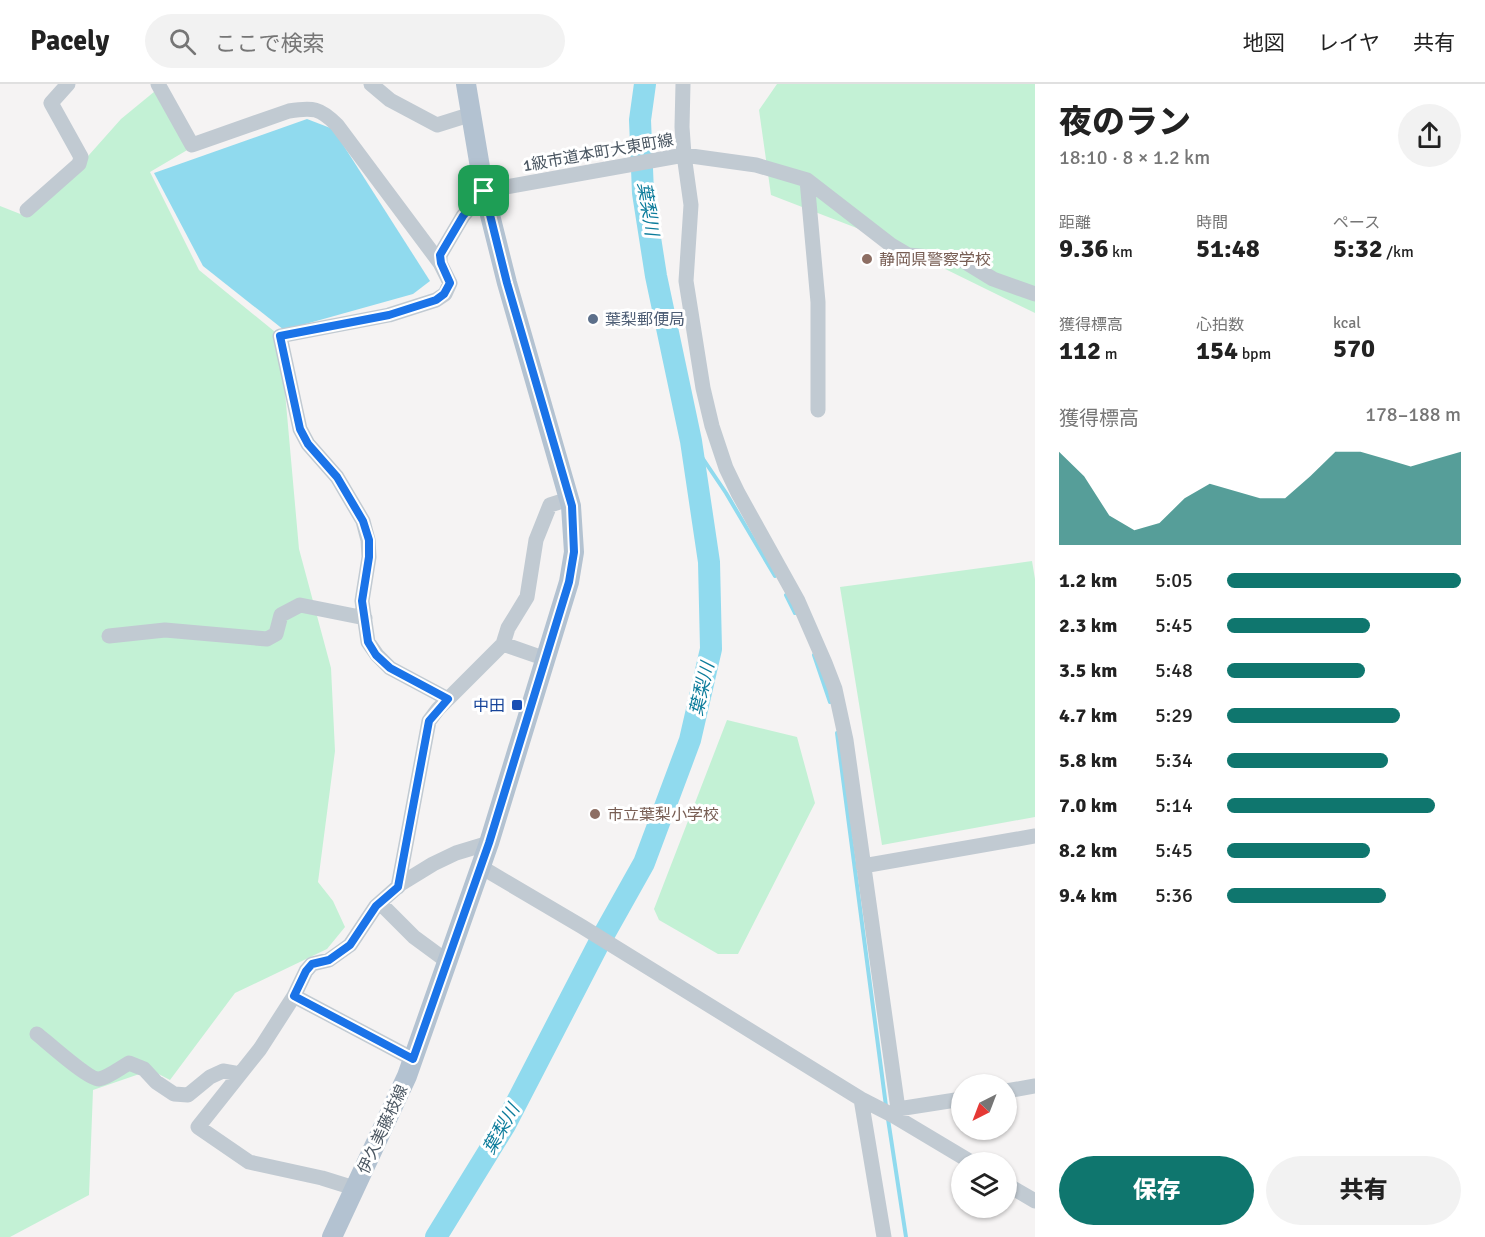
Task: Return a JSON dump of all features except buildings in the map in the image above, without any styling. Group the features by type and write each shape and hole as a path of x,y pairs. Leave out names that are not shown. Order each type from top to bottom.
{"main road":[{"name":"伊久美藤枝線","path":"332,1237 407,1076 448,962 489,843 546,658 569,582 574,552 572,506 507,283 484,191 466,84"}],"street":[{"path":"27,210 79,164 81,157 51,103 68,84"},
{"path":"158,84 192,144 290,111 305,108 326,114 337,125 441,263 450,283 444,294 436,300 389,315 280,336 300,429 308,444 337,477 363,521 369,540 369,557 362,601 368,642 376,655 390,668 448,699"},
{"path":"371,84 390,100 437,125 472,114"},
{"name":"1級市道本町大東町線","path":"484,191 684,155 683,84"},
{"path":"896,1113 846,740 835,689 798,601 726,468 712,426 703,388 686,281 691,205 684,155 756,165 807,180 891,245 908,255 962,260 993,279 1035,294"},
{"path":"807,180 818,302 818,410"},
{"path":"441,263 440,255 463,216 484,191"},
{"path":"398,887 429,721 503,644 508,628 527,597 536,540 550,505 569,499"},
{"path":"110,636 165,630 267,639 276,634 281,615 300,605 364,618"},
{"path":"503,644 546,658"},
{"path":"863,866 1035,836"},
{"path":"354,1188 322,1178 249,1162 198,1126 260,1049 312,964 329,960 350,945 376,906 398,887 433,864 456,853 489,843"},
{"path":"481,867 861,1099 896,1113 956,1152"},
{"path":"380,903 414,937 448,962"},
{"path":"294,996 413,1059"},
{"path":"37,1034 94,1079 101,1079 129,1063 144,1069 156,1082 174,1094 188,1095 210,1077 223,1071 240,1074"},
{"path":"1017,1089 1035,1086"},
{"path":"861,1099 884,1237"},
{"path":"896,1113 951,1100"},
{"path":"1017,1190 1035,1201"}],"green space":[{"path":"777,84 1035,84 1035,313 880,237 771,195 759,110"},
{"path":"160,87 189,149 150,172 199,270 280,336 299,549 331,668 335,751 318,882 333,901 345,927 327,949 235,993 170,1080 151,1070 93,1090 89,1195 10,1237 0,1237 0,206 28,217 81,164 121,119"},
{"path":"1032,561 1035,579 1035,817 882,845 840,587"},
{"path":"727,720 797,737 815,803 738,954 718,954 659,920 654,909"}],"water":[{"path":"307,119 333,129 430,281 413,294 284,330 203,266 154,173"}],"waterway":[{"name":"葉梨川","path":"436,1237 505,1125 598,945 644,863 690,740 711,649 709,562 691,441 656,276 643,193 640,120 645,84"},
{"path":"691,441 726,493 775,576"},
{"path":"786,595 795,613"},
{"path":"814,655 830,702"},
{"path":"837,733 886,1106"},
{"path":"888,1119 906,1237"}],"place":[{"name":"静岡県警察学校","path":"867,259"},
{"name":"葉梨郵便局","path":"593,319"},
{"name":"中田","path":"517,705"},
{"name":"市立葉梨小学校","path":"595,814"}],"route":[{"path":"484,191 507,283 572,506 574,552 569,582 489,843 413,1059 294,996 312,964 329,960 350,945 376,906 398,887 429,721 448,699 390,668 376,655 368,642 362,601 369,557 369,540 363,521 337,477 308,444 300,429 280,336 389,315 436,300 444,294 450,283 440,255 463,216 484,191"}]}
